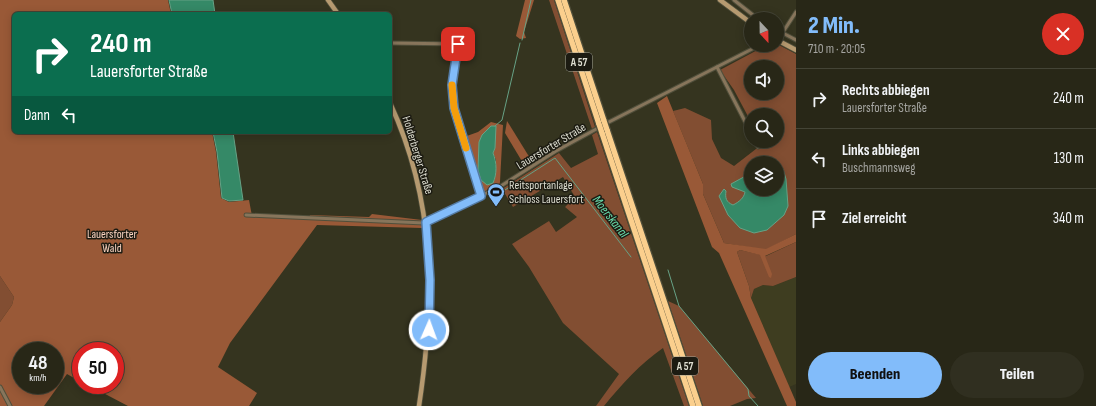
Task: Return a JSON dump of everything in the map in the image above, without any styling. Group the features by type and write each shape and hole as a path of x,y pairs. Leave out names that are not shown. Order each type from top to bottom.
{"highway":[{"name":"A 57","path":"558,0 699,406"},
{"name":"A 57","path":"564,0 601,123"},
{"name":"A 57","path":"604,131 693,406"}],"main road":[{"path":"328,0 337,12"},
{"path":"720,0 744,18"},
{"path":"784,44 796,50"},
{"name":"Holderberger Straße","path":"392,108 406,140 426,222 430,280 429,330 419,406"}],"street":[{"path":"734,0 749,12"},
{"path":"784,30 796,12"},
{"path":"784,33 796,40"},
{"path":"392,43 458,44 452,85 454,108 481,196"},
{"name":"Lauersforter Straße","path":"246,214 426,222 501,186 556,151 592,131 746,52"},
{"path":"717,67 744,119"},
{"path":"0,387 10,406"}],"shaded area":[{"path":"169,0 213,0 215,12 172,12"},
{"path":"549,0 554,0 595,127 592,129"},
{"path":"784,48 796,54 796,234 766,250 724,243 703,194 703,184 673,111 685,108 711,120 712,139 721,158 734,166 744,158 744,196 784,196 784,156 747,156 757,148 784,148 784,108 744,109 734,90 720,70 754,52 784,52"},
{"path":"491,126 496,126 495,148 493,153 496,172 493,183 487,185 481,180 478,170 479,142 482,135"},
{"path":"597,132 689,406 684,406 663,348 632,375 604,406 596,406 619,374 563,323 529,267 512,244 549,221 556,232 577,217 565,207 575,197 563,177 513,207 502,189 559,153 571,168 598,154 592,135"},
{"path":"213,134 233,134 243,200 229,201 222,198"},
{"path":"784,172 788,206 784,215 767,230 754,233 740,228 728,215 719,196 724,189 726,191 727,201 733,205 742,198 744,194 744,196 784,196"},
{"path":"744,177 744,192 732,187 731,184"},
{"path":"796,242 796,277 773,286 763,285 754,289 751,298 749,286 737,252 740,250 766,256"},
{"path":"0,276 14,297 12,305 0,322"},
{"path":"796,277 796,384 789,387 751,298 754,289 763,285 773,286"},
{"path":"668,301 679,306 756,398 747,399 730,406 703,406"}],"green space":[{"name":"Lauersforter Wald","path":"0,0 168,0 171,12 12,12 12,134 212,134 221,198 229,202 249,200 252,216 309,219 310,215 369,217 372,214 422,220 422,228 317,225 230,343 218,367 257,393 249,406 128,406 105,394 124,394 124,342 72,342 72,377 67,374 64,378 64,342 12,342 12,394 53,394 44,406 0,406 0,322 12,305 14,297 0,276"},
{"path":"525,0 534,0 524,32 526,38 520,39 516,36"},
{"path":"667,96 703,184 703,194 724,243 766,249 796,234 796,242 765,256 772,274 771,278 769,277 760,255 740,250 737,252 749,286 751,298 796,402 796,406 787,406 719,253 712,247 657,103"},
{"path":"507,121 533,163 526,168 505,133"},
{"path":"491,122 503,125 499,186 482,193 464,137 478,132","holes":["491,126 495,148 493,153 496,160 494,180 478,164 482,135"]}],"waterway":[{"name":"Moerskanal","path":"522,40 531,0"},
{"name":"Moerskanal","path":"495,126 502,120 520,43"},
{"name":"Moerskanal","path":"505,190 555,158 631,257"},
{"name":"Moerskanal","path":"668,270 679,306 748,389 749,396 758,406"}],"slow traffic":[{"path":"452,85 454,108 466,148"}],"place":[{"name":"Reitsportanlage Schloss Lauersfort","path":"496,207"}],"route":[{"path":"429,330 430,280 426,222 481,196 454,108 452,85 458,44"}]}
